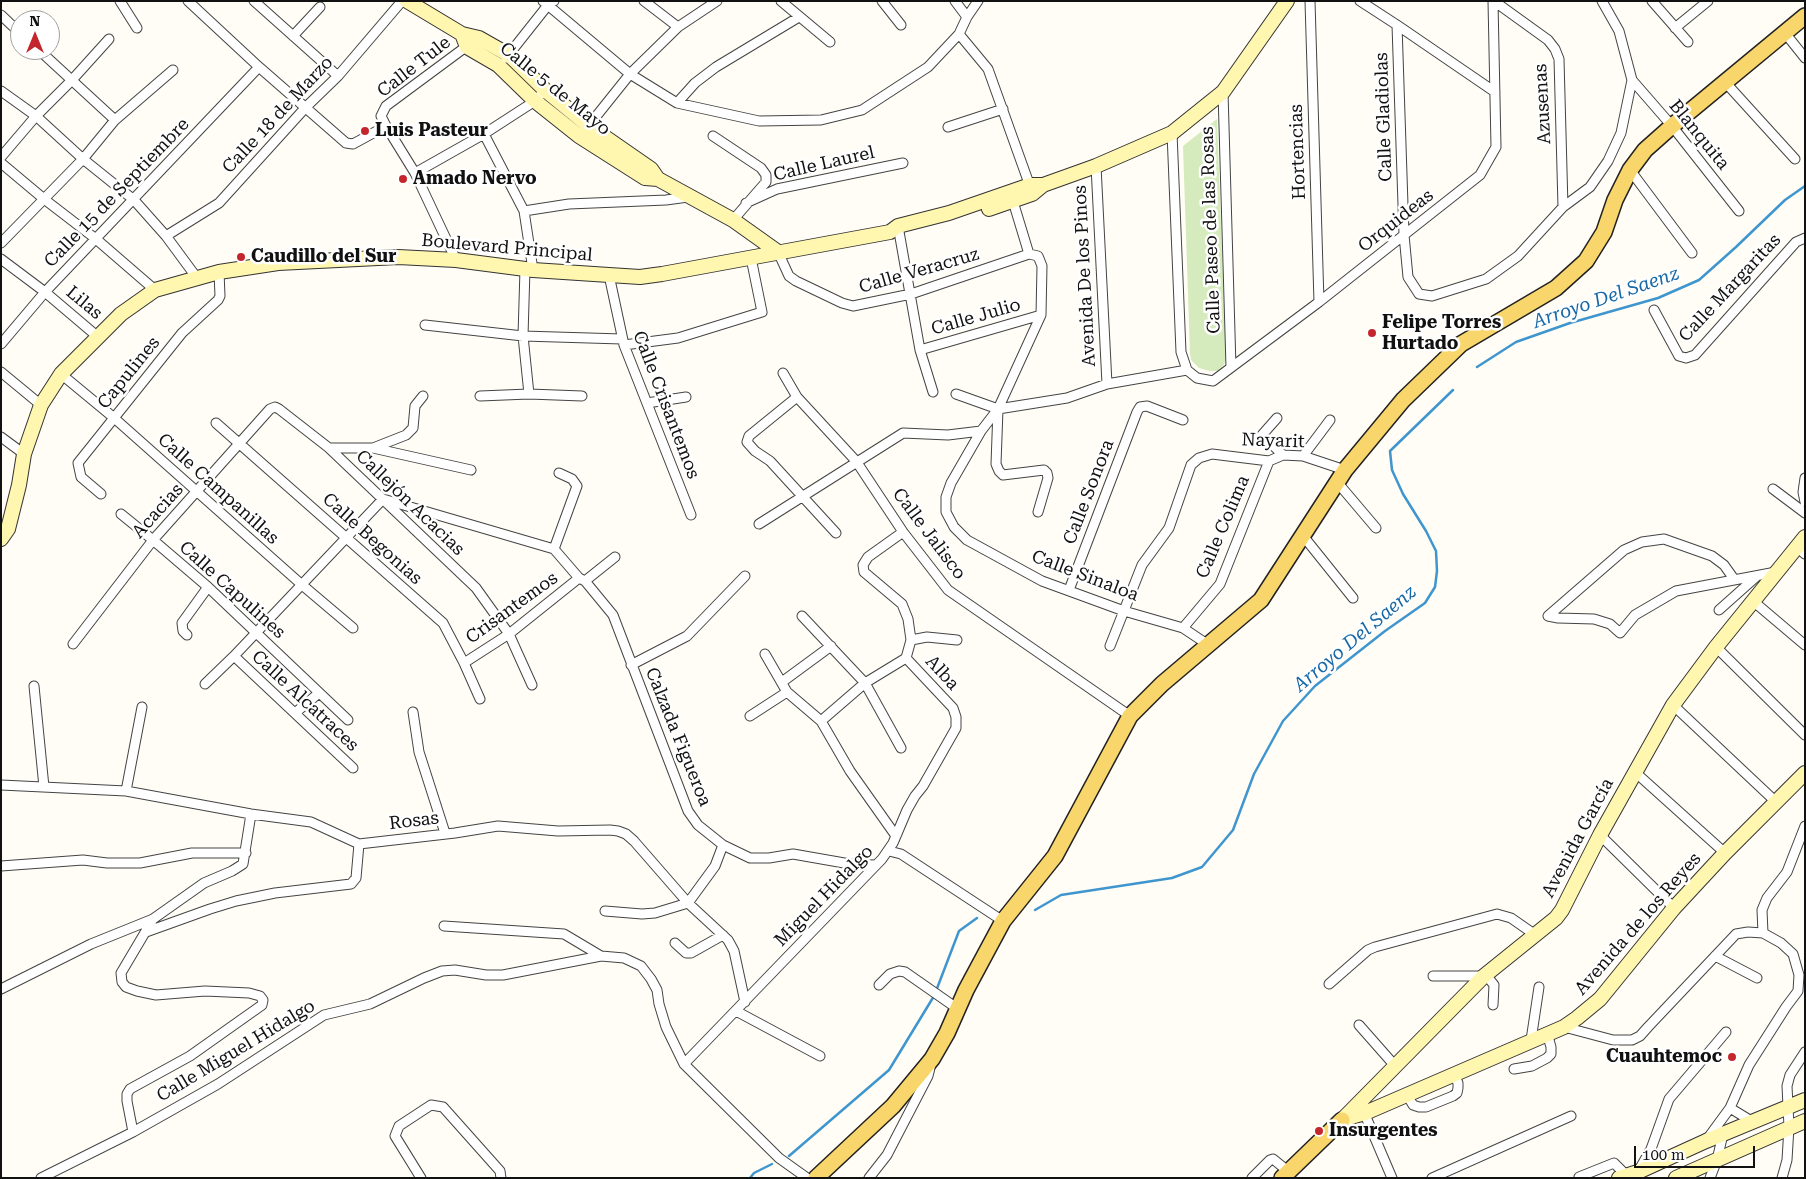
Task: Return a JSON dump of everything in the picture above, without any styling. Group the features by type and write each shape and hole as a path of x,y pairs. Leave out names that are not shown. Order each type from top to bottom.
{"main road":[{"path":"816,1178 893,1106 932,1059 1003,921 1055,856 1130,716 1162,684 1261,600 1304,537 1341,476 1403,400 1461,344 1556,288 1586,261 1604,232 1615,200 1630,170 1645,150 1805,16"},
{"name":"Avenida García","path":"1286,1175 1342,1120"}],"street":[{"path":"120,1 137,28"},
{"path":"188,1 259,67 349,145 386,126 415,174 456,260"},
{"path":"254,1 338,76"},
{"name":"Calle 18 de Marzo","path":"166,236 219,203 306,107 338,76 402,1"},
{"name":"Calle 5 de Mayo","path":"407,1 469,40 498,64 535,101 584,131 645,178 658,179 732,220 778,252"},
{"path":"644,1 678,27"},
{"path":"584,131 630,74 678,27 717,1"},
{"path":"781,1 830,42"},
{"path":"882,1 901,25"},
{"path":"955,1 967,17"},
{"path":"498,64 509,55 548,3 630,74 677,102 759,121 820,120 862,110 928,67 959,34 967,17 978,1"},
{"name":"Boulevard Principal","path":"1,539 8,529 19,485 24,454 41,405 61,374 98,336 121,314 155,290 219,272 278,263 398,257 456,260 529,269 640,277 896,231 949,212 1011,197 1096,166 1172,133 1223,92 1287,1"},
{"name":"Hortencias","path":"1310,1 1319,302"},
{"path":"1360,1 1397,24 1495,92"},
{"name":"Orquideas","path":"1187,370 1197,378 1213,381 1319,302 1480,175 1496,147 1493,1"},
{"name":"Azusenas","path":"1493,1 1548,40 1555,49 1559,59 1563,207"},
{"path":"1563,207 1590,187 1608,161 1621,132 1632,80 1619,31 1602,1"},
{"path":"1652,1 1688,42"},
{"path":"1675,28 1708,1"},
{"path":"293,36 320,7"},
{"path":"677,102 695,83 716,67 799,17"},
{"name":"Calle Gladiolas","path":"1397,24 1404,235 1408,277 1419,294 1432,296 1486,279 1518,256 1563,207"},
{"path":"1785,33 1805,58"},
{"path":"959,34 988,69 1035,188"},
{"path":"1,157 36,116 109,39"},
{"name":"Calle 5 de Mayo","path":"469,40 509,55 584,131"},
{"name":"Calle Tule","path":"386,126 381,116 386,106 469,40"},
{"path":"50,60 115,120"},
{"name":"Calle 15 de Septiembre","path":"1,344 45,292 259,67"},
{"path":"1,243 83,159 115,120 173,70"},
{"name":"Blanquita","path":"1632,80 1672,126 1739,211"},
{"path":"1725,82 1795,159"},
{"path":"415,174 484,134 535,101 545,90"},
{"path":"1,91 36,116 83,159 134,200 166,236 197,278"},
{"name":"Calle Paseo de las Rosas","path":"1223,92 1231,367"},
{"path":"948,127 1003,109"},
{"name":"Calle Paseo de las Rosas","path":"1172,133 1181,352 1187,370"},
{"path":"484,134 524,211 529,269 523,336 529,394"},
{"path":"713,136 761,168 766,175 766,182 746,203"},
{"path":"1,163 96,239 155,290"},
{"name":"Calle Laurel","path":"732,220 746,203 778,189 903,163"},
{"name":"Avenida De los Pinos","path":"1096,166 1107,384"},
{"path":"1630,170 1692,253"},
{"path":"524,211 569,204 666,200 688,197"},
{"path":"1011,197 1029,254 1038,256 1042,266 1041,315"},
{"path":"896,231 911,294 920,350 933,392"},
{"name":"Calle Margaritas","path":"1654,310 1679,356 1686,358 1695,355 1796,242 1805,238"},
{"name":"Calle Veracruz","path":"778,252 789,276 842,303 853,306 911,294 1029,254"},
{"path":"425,325 523,336 623,342 678,338 762,312 751,258"},
{"name":"Lilas","path":"1,259 45,292 98,336"},
{"name":"Capulines","path":"101,494 81,477 78,463 182,333 218,300 220,296 219,272"},
{"name":"Calle Crisantemos","path":"609,275 623,342 691,515"},
{"name":"Calle Julio","path":"920,350 1041,315"},
{"name":"Calle Sinaloa","path":"1041,315 998,410 981,431 951,484 946,497 946,512 954,527 967,540 1042,581 1124,610 1183,628 1208,644"},
{"path":"956,394 998,410 1067,398 1107,384 1187,370"},
{"path":"1,372 41,405"},
{"name":"Calle Jalisco","path":"783,372 797,397 856,461 903,532 948,590 1130,716"},
{"name":"Calle Campanillas","path":"61,374 353,628"},
{"path":"480,396 529,394 582,396"},
{"path":"373,448 406,435 413,428 415,406 423,396"},
{"path":"647,403 686,397"},
{"path":"797,397 748,436 748,442 755,451 770,461 801,497 836,532"},
{"name":"Calle Sonora","path":"1069,590 1140,407 1147,406 1183,420"},
{"name":"Acacias","path":"73,644 153,540 270,409 276,407"},
{"name":"Callejón Acacias","path":"276,407 280,408 329,448 476,588 509,634 532,685"},
{"path":"998,410 996,464 999,471 1003,475 1044,470 1047,473 1048,478 1038,512"},
{"path":"1277,418 1262,435 1283,455"},
{"path":"1303,456 1330,420"},
{"name":"Calle Begonias","path":"216,423 443,623 480,699"},
{"path":"759,524 903,433 948,435 981,431"},
{"path":"1,437 24,454"},
{"path":"329,448 373,448 471,470"},
{"name":"Nayarit","path":"1124,610 1142,565 1169,528 1191,465 1198,458 1212,454 1269,461 1283,455 1303,456 1341,476"},
{"name":"Calle Colima","path":"1183,628 1220,584 1269,461"},
{"path":"205,684 383,499 554,549 576,486 572,479 559,473"},
{"path":"1341,476 1376,528"},
{"path":"1805,478 1803,492 1805,502"},
{"path":"1773,489 1805,514"},
{"name":"Calle Capulines","path":"120,514 208,587 348,720"},
{"path":"903,532 868,557 863,564 864,572 902,604 908,619 911,640 906,658"},
{"path":"1304,537 1353,598"},
{"path":"1734,579 1724,565 1712,556 1664,539 1642,542 1624,550 1548,616 1594,619 1610,624 1620,633 1636,615 1676,591 1776,572"},
{"name":"Avenida García","path":"1342,1120 1362,1108 1396,1067 1484,976 1556,918 1673,705 1716,646 1753,600 1776,572 1802,546"},
{"name":"Calzada Figueroa","path":"554,549 613,615 688,811 698,825 723,845 750,858 769,858 793,854 850,864 875,865"},
{"name":"Crisantemos","path":"464,663 509,634 614,557"},
{"path":"631,665 687,636 745,576"},
{"path":"1719,610 1757,576"},
{"path":"187,635 183,631 182,623 208,587"},
{"path":"1753,600 1805,645"},
{"path":"1110,646 1124,610"},
{"path":"802,616 865,683 901,748"},
{"path":"911,640 927,636 957,640"},
{"path":"782,682 831,646"},
{"path":"1716,646 1805,735"},
{"path":"764,654 782,682 786,692 822,722 850,771 896,836"},
{"name":"Calle Alcatraces","path":"234,656 353,768"},
{"name":"Alba","path":"822,722 865,683 906,658 953,708 956,717 956,728"},
{"path":"34,686 44,787"},
{"path":"750,716 786,692"},
{"path":"295,713 319,693"},
{"path":"1673,705 1776,802"},
{"path":"126,792 142,707"},
{"path":"413,712 419,752 445,833"},
{"name":"Miguel Hidalgo","path":"684,1064 889,851 907,810 956,728"},
{"path":"1635,772 1725,853"},
{"name":"Avenida de los Reyes","path":"1362,1108 1407,1095 1547,1034 1583,1014 1600,999 1674,908 1725,853 1805,773"},
{"path":"1,785 126,792 251,814 311,822 359,844 356,878 351,884 275,893 236,901 146,932"},
{"path":"1,989 91,944 153,920 204,884 243,864 251,814"},
{"name":"Rosas","path":"359,844 498,826 558,831 610,830 626,834 688,903 722,935 734,951 745,1002"},
{"path":"1763,933 1762,910 1767,898 1787,872 1805,826"},
{"path":"1600,835 1674,908"},
{"path":"605,911 642,914 688,903 715,866 723,845"},
{"path":"889,851 901,854 1003,921"},
{"path":"1,866 83,860 108,863 140,863 192,853 246,853"},
{"path":"1329,984 1368,950 1375,947 1497,914 1511,918 1534,934"},
{"path":"132,1132 127,1101 127,1094 130,1089 190,1056 262,1005 263,1000 260,996 249,993 229,991 205,990 156,995 126,987 122,982 121,973 153,920"},
{"name":"Calle Miguel Hidalgo","path":"444,926 564,934 601,956"},
{"path":"1564,1026 1613,1040 1632,1040 1640,1036 1736,934 1748,932 1763,933 1781,943 1793,954 1799,975 1798,991 1749,1065 1730,1108 1706,1141"},
{"path":"675,943 686,953 691,953 722,935"},
{"name":"Calle Miguel Hidalgo","path":"42,1178 132,1132 218,1084 324,1015 370,1004 442,971 455,970 486,975 503,975 601,956 624,958 641,966 657,990 666,1027 684,1064 779,1158 807,1178"},
{"path":"1715,956 1757,978"},
{"path":"879,985 890,974 899,971 905,972 958,1009"},
{"path":"1433,976 1484,976 1494,986 1493,1005"},
{"path":"1531,1040 1539,986"},
{"path":"736,1011 820,1056"},
{"path":"1359,1026 1396,1067"},
{"path":"1631,1176 1652,1148 1669,1099 1726,1032"},
{"path":"1514,1069 1532,1066 1551,1054 1547,1034"},
{"path":"1782,1178 1787,1160 1789,1127 1788,1080 1805,1052"},
{"path":"869,1178 887,1155 928,1076 932,1059"},
{"path":"1407,1095 1413,1105 1419,1107 1426,1107 1453,1096 1457,1093 1458,1088 1454,1074"},
{"path":"1631,1176 1706,1141 1805,1100"},
{"path":"421,1178 395,1136 399,1126 431,1105 443,1107 500,1171 501,1178"},
{"path":"1362,1108 1392,1178"},
{"path":"1730,1108 1753,1122"},
{"path":"1432,1178 1571,1116"},
{"path":"1676,1178 1805,1121"},
{"path":"1710,1178 1717,1160 1723,1134"},
{"path":"1252,1178 1270,1160 1274,1159 1286,1175"},
{"path":"1579,1177 1614,1163 1631,1176"}],"green space":[{"path":"1217,119 1226,358 1224,365 1218,371 1210,371 1199,368 1191,360 1190,354 1183,146"}],"waterway":[{"name":"Arroyo Del Saenz","path":"1477,367 1516,342 1570,323 1658,298 1699,280 1785,200 1805,186"},
{"name":"Arroyo Del Saenz","path":"1035,910 1061,895 1172,878 1202,867 1233,830 1254,774 1283,721 1315,686 1385,631 1425,603 1435,587 1437,571 1436,551 1403,494 1392,470 1390,451 1453,390"},
{"name":"Arroyo Del Saenz","path":"936,991 959,931 977,918"},
{"name":"Arroyo Del Saenz","path":"789,1156 889,1070 934,996"},
{"name":"Arroyo Del Saenz","path":"750,1178 754,1173 772,1164"}],"place":[{"name":"Luis Pasteur","path":"365,131"},
{"name":"Amado Nervo","path":"403,179"},
{"name":"Caudillo del Sur","path":"241,257"},
{"name":"Felipe Torres Hurtado","path":"1372,333"},
{"name":"Cuauhtemoc","path":"1732,1057"},
{"name":"Insurgentes","path":"1319,1131"}]}
